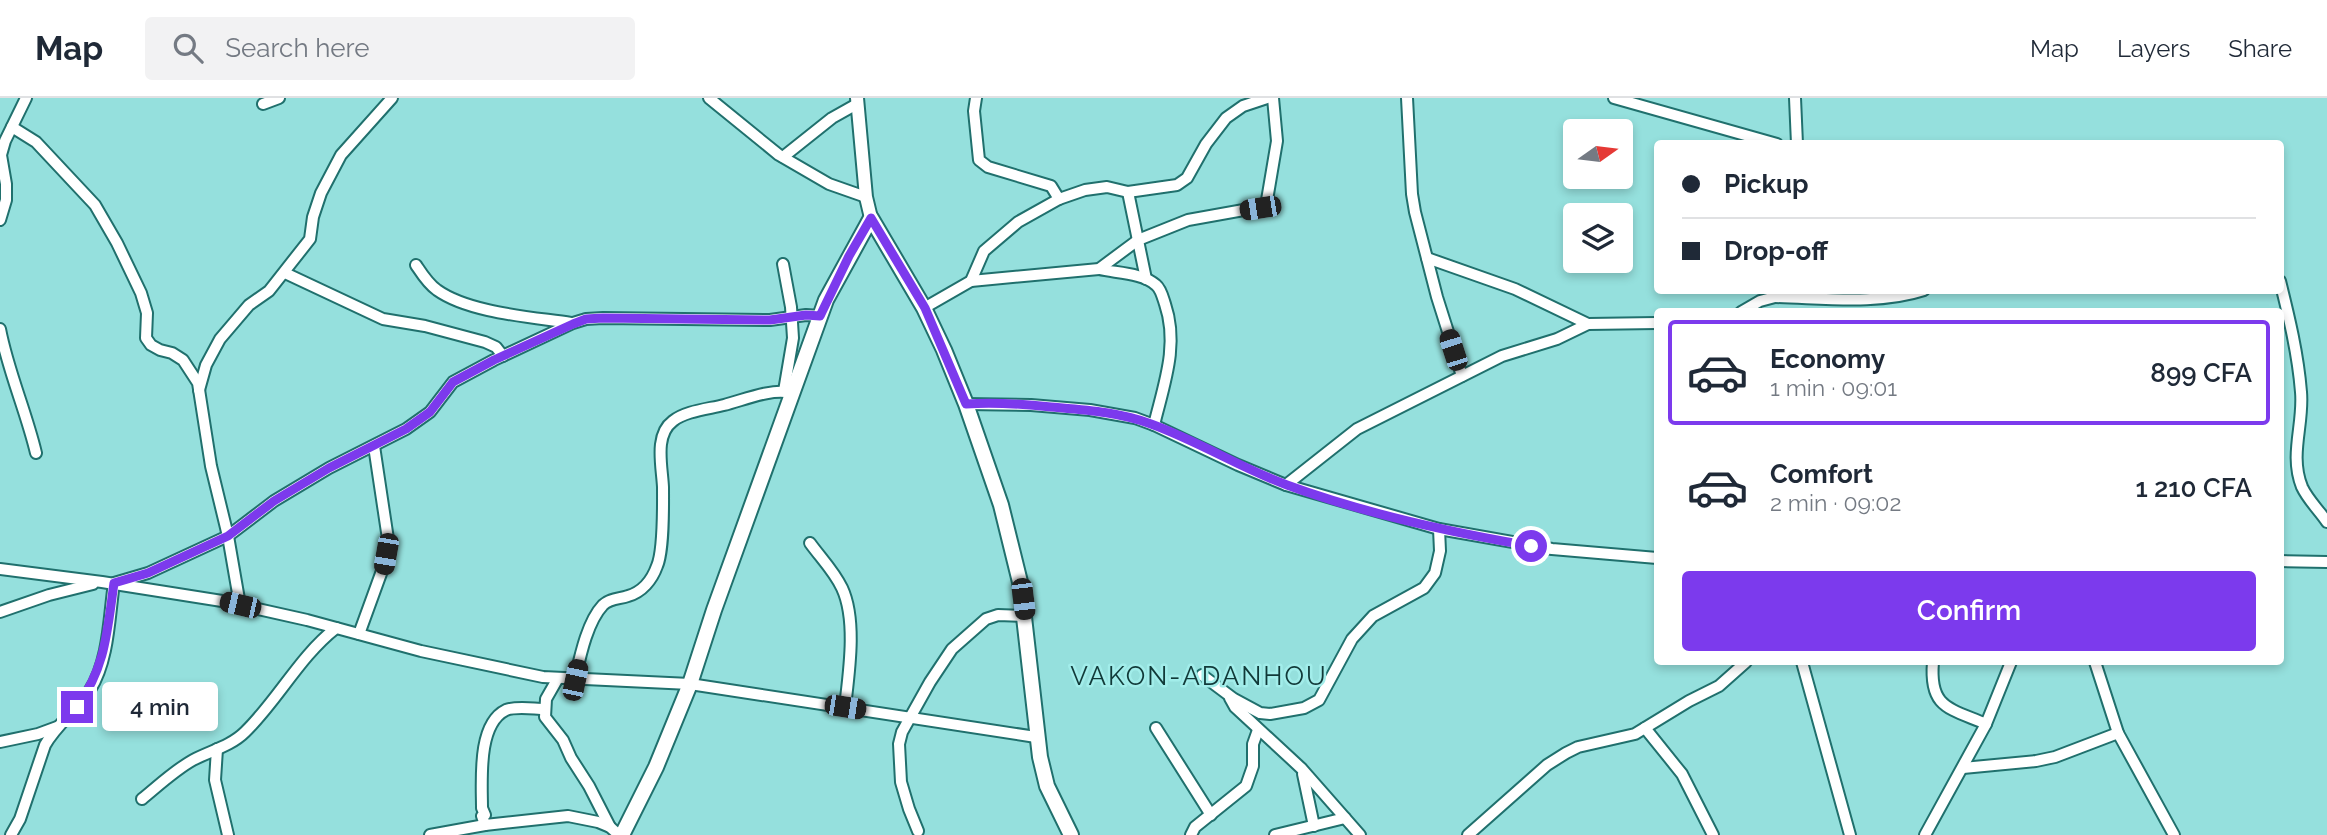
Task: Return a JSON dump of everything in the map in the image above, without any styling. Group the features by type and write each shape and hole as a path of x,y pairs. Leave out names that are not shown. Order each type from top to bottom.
{"main road":[{"path":"617,832 656,767 690,684 788,392 820,316 871,218 925,308 966,404 1008,527 1025,616 1036,737 1047,786 1071,835"}],"street":[{"path":"0,220 6,200 1,155 26,98"},
{"path":"263,104 279,98"},
{"path":"199,390 206,365 220,340 249,305 269,291 310,239 313,217 321,193 341,155 392,98"},
{"path":"709,98 783,158 829,184 866,197"},
{"path":"976,98 974,111 979,160 988,167 1051,186 1059,199"},
{"path":"971,281 984,251 1018,222 1059,199 1085,190 1107,187 1128,192 1177,185 1187,178 1206,144 1226,118 1243,106 1268,98"},
{"path":"1099,270 1138,240 1188,220 1266,206 1278,141 1273,98"},
{"path":"1407,98 1412,194 1437,298 1462,376"},
{"path":"1614,98 1763,140"},
{"path":"1795,98 1797,140"},
{"path":"783,158 857,101 866,197 871,218"},
{"path":"12,127 36,142 95,205 141,293 147,313 146,338 150,345 172,352 183,360 198,383 211,466 228,536 240,605"},
{"path":"1128,192 1146,279"},
{"path":"1427,258 1515,289 1588,324"},
{"path":"575,680 588,632 603,605 640,591 652,577 658,564 663,488 660,458 666,427 675,418 788,392 793,349 783,264"},
{"path":"416,265 426,281 450,298 474,307 573,324"},
{"path":"925,308 971,281 1099,270 1146,279 1158,286 1171,322 1172,354 1154,425"},
{"path":"285,273 383,319 425,326 485,342 496,347 503,356"},
{"path":"1748,308 1774,294 1888,297 1913,294"},
{"path":"2283,294 2301,389 2302,407 2295,460 2305,492 2327,522"},
{"path":"114,583 148,573 228,536 274,501 329,468 406,429 430,412 453,382 586,319 770,320 806,315 820,316"},
{"path":"1286,485 1357,429 1502,356 1558,339 1588,324 1654,323"},
{"path":"0,329 4,349 29,419 36,453"},
{"path":"966,404 1006,403 1090,410 1135,418 1286,485 1438,529 1552,549 1654,558"},
{"path":"359,634 383,568 388,539 374,446"},
{"path":"1202,675 1228,695 1260,713 1270,714 1304,708 1319,700 1359,631 1373,616 1424,588 1435,573 1440,551 1438,529"},
{"path":"810,543 841,585 848,602 850,643 845,707"},
{"path":"2284,561 2327,562"},
{"path":"0,569 114,583 240,605 480,664 558,678 690,684 1036,737"},
{"path":"0,612 49,595 102,582"},
{"path":"11,835 20,819 41,755 51,735 77,707 92,687 97,675 114,583"},
{"path":"918,831 901,782 899,744 902,732 952,649 986,619 998,615 1025,616"},
{"path":"142,799 192,761 242,735 313,646 336,628"},
{"path":"1468,835 1547,765 1566,753 1578,747 1635,734 1719,686 1743,665"},
{"path":"1803,665 1850,835"},
{"path":"1933,665 1932,685 1935,695 1952,709 1986,724"},
{"path":"1925,835 1986,724 2010,665"},
{"path":"2096,665 2118,733 2174,835"},
{"path":"558,678 549,690 545,717 563,740 571,758 617,832"},
{"path":"1228,695 1235,707 1302,769 1360,835"},
{"path":"485,825 482,808 485,741 495,719 508,709 545,709"},
{"path":"0,742 60,726"},
{"path":"1156,728 1211,815"},
{"path":"1645,728 1682,774 1713,835"},
{"path":"1191,835 1195,827 1246,786 1254,766 1253,744 1258,730"},
{"path":"1963,768 2055,757 2118,733"},
{"path":"217,749 215,780 228,835"},
{"path":"1302,769 1314,826"},
{"path":"430,835 485,825 568,816 617,832"},
{"path":"1275,835 1345,818"}],"district":[{"name":"VAKON-ADANHOU","path":"1199,676"}],"route":[{"path":"77,707 92,687 97,675 114,583 148,573 228,536 274,501 329,468 406,429 430,412 453,382 494,360 586,319 770,320 806,315 820,316 871,218 925,308 966,404 1031,405 1090,410 1135,418 1238,465 1325,498 1438,529 1531,546"}]}
